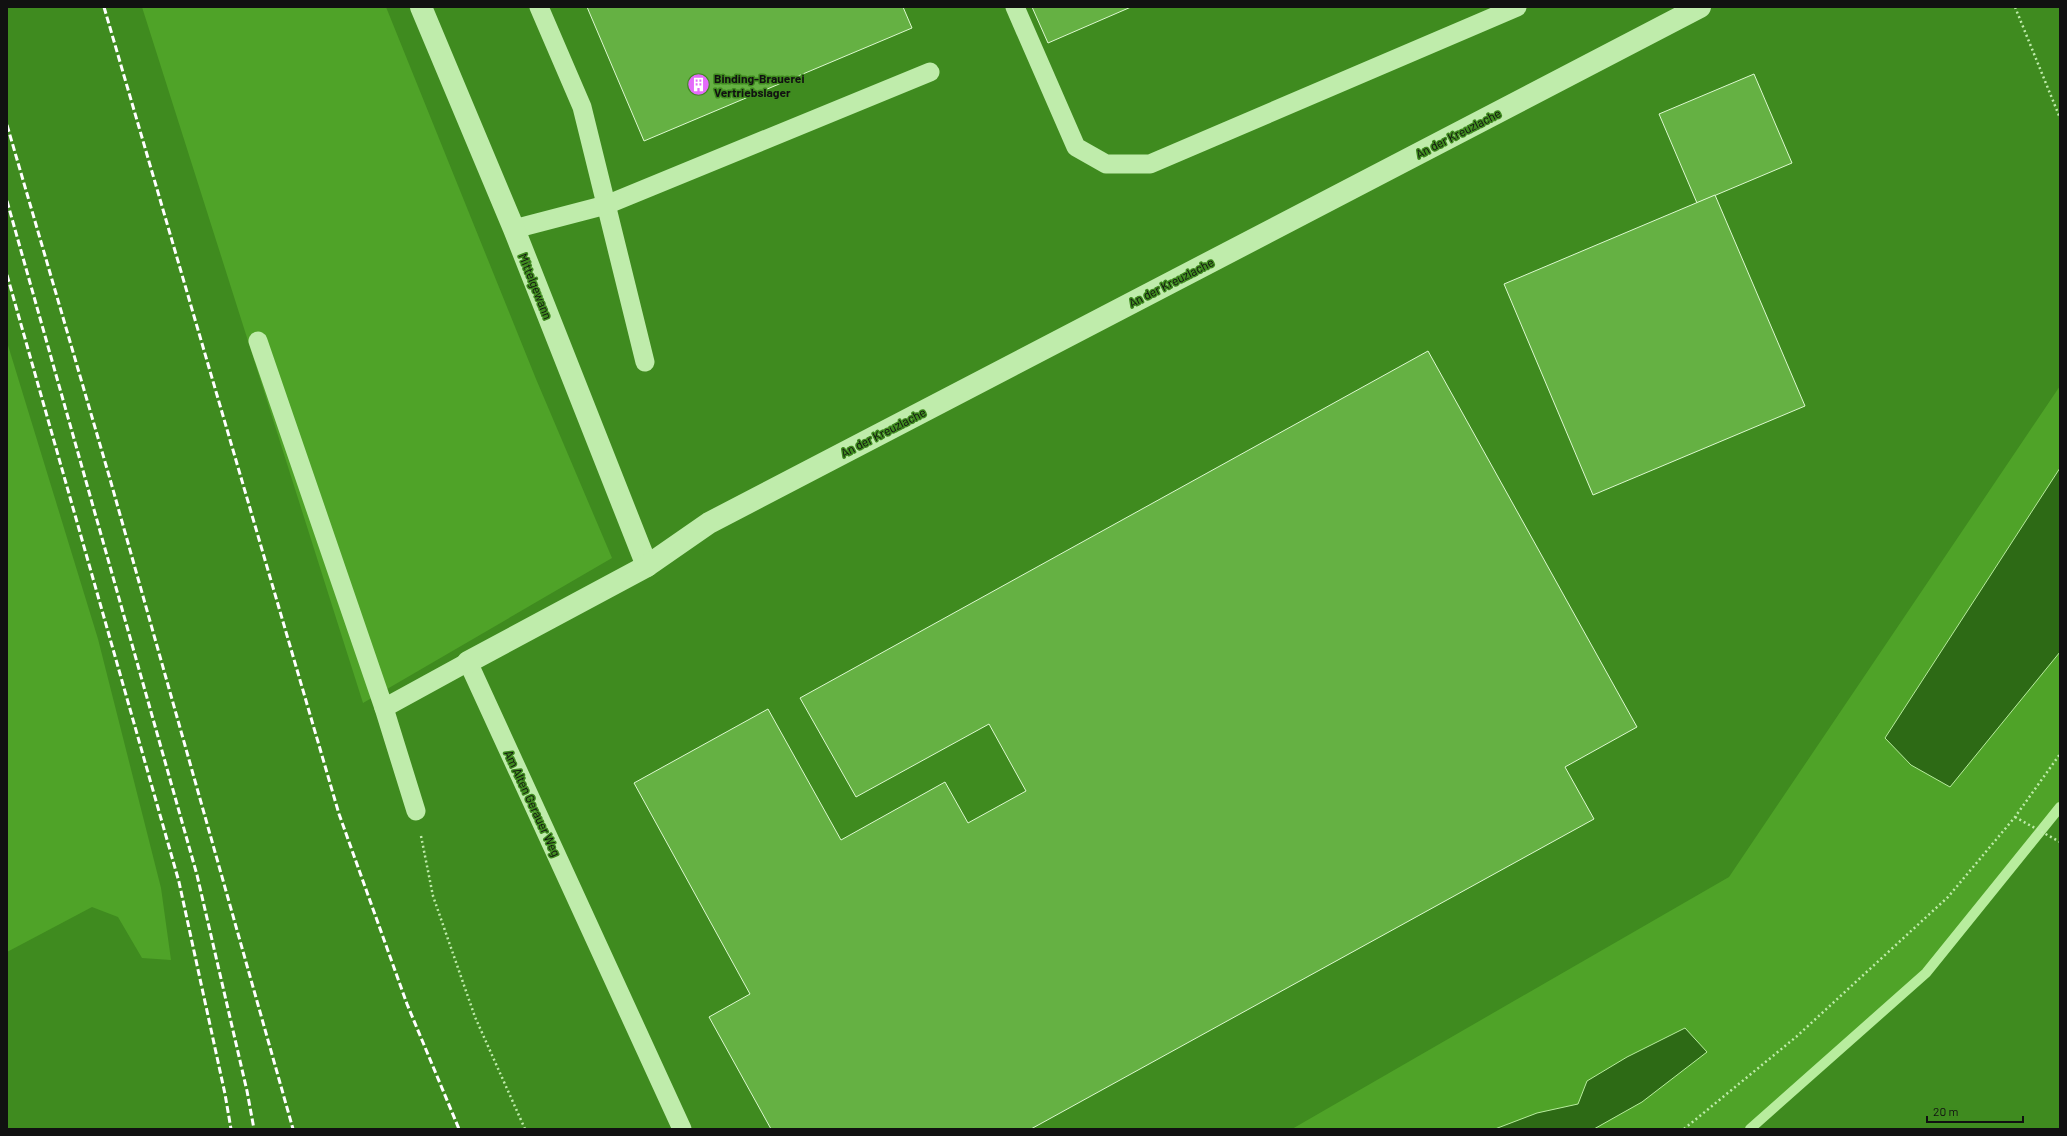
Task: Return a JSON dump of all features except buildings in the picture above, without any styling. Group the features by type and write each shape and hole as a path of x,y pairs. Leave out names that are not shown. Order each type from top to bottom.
{"street":[{"name":"Mittelgewann","path":"421,7 514,229 647,566"},
{"name":"An der Kreuzlache","path":"647,566 709,523 1700,7"},
{"path":"468,662 647,566"}],"lane":[{"path":"539,7 582,107 645,362"},
{"path":"1015,7 1076,147 1106,164 1150,164 1517,7"},
{"path":"514,229 606,205 930,72"},
{"path":"258,341 384,708 416,811"},
{"path":"384,708 468,662"},
{"name":"Am Alten Gerauer Weg","path":"468,662 682,1129"}],"path":[{"path":"2015,7 2060,118"},
{"path":"1684,1129 1796,1037 1948,897 2015,817 2060,754"},
{"path":"416,811 433,896 475,1017 525,1129"},
{"path":"2015,817 2060,842"}],"shaded area":[{"path":"142,7 386,7 536,379 612,558 363,703"},
{"path":"7,342 98,639 161,888 171,960 142,958 118,917 92,907 7,952"},
{"path":"2060,386 2060,468 1885,738 1950,786 2060,652 2060,807 1926,973 1750,1129 1292,1129 1729,877"},
{"path":"2060,468 2060,652 1950,787 1911,765 1885,738"},
{"path":"1685,1028 1707,1052 1642,1102 1594,1129 1495,1129 1537,1113 1578,1104 1587,1081 1627,1057"}],"waterway":[{"path":"1750,1129 1926,973 2060,807"}],"railway":[{"path":"104,7 339,814 407,1004 459,1129"},
{"path":"7,125 110,479 293,1129"},
{"path":"7,201 197,875 247,1091 254,1129"},
{"path":"7,275 179,882 225,1094 231,1129"}],"place":[{"name":"Binding-Brauerei Vertriebslager","path":"699,85"}]}
